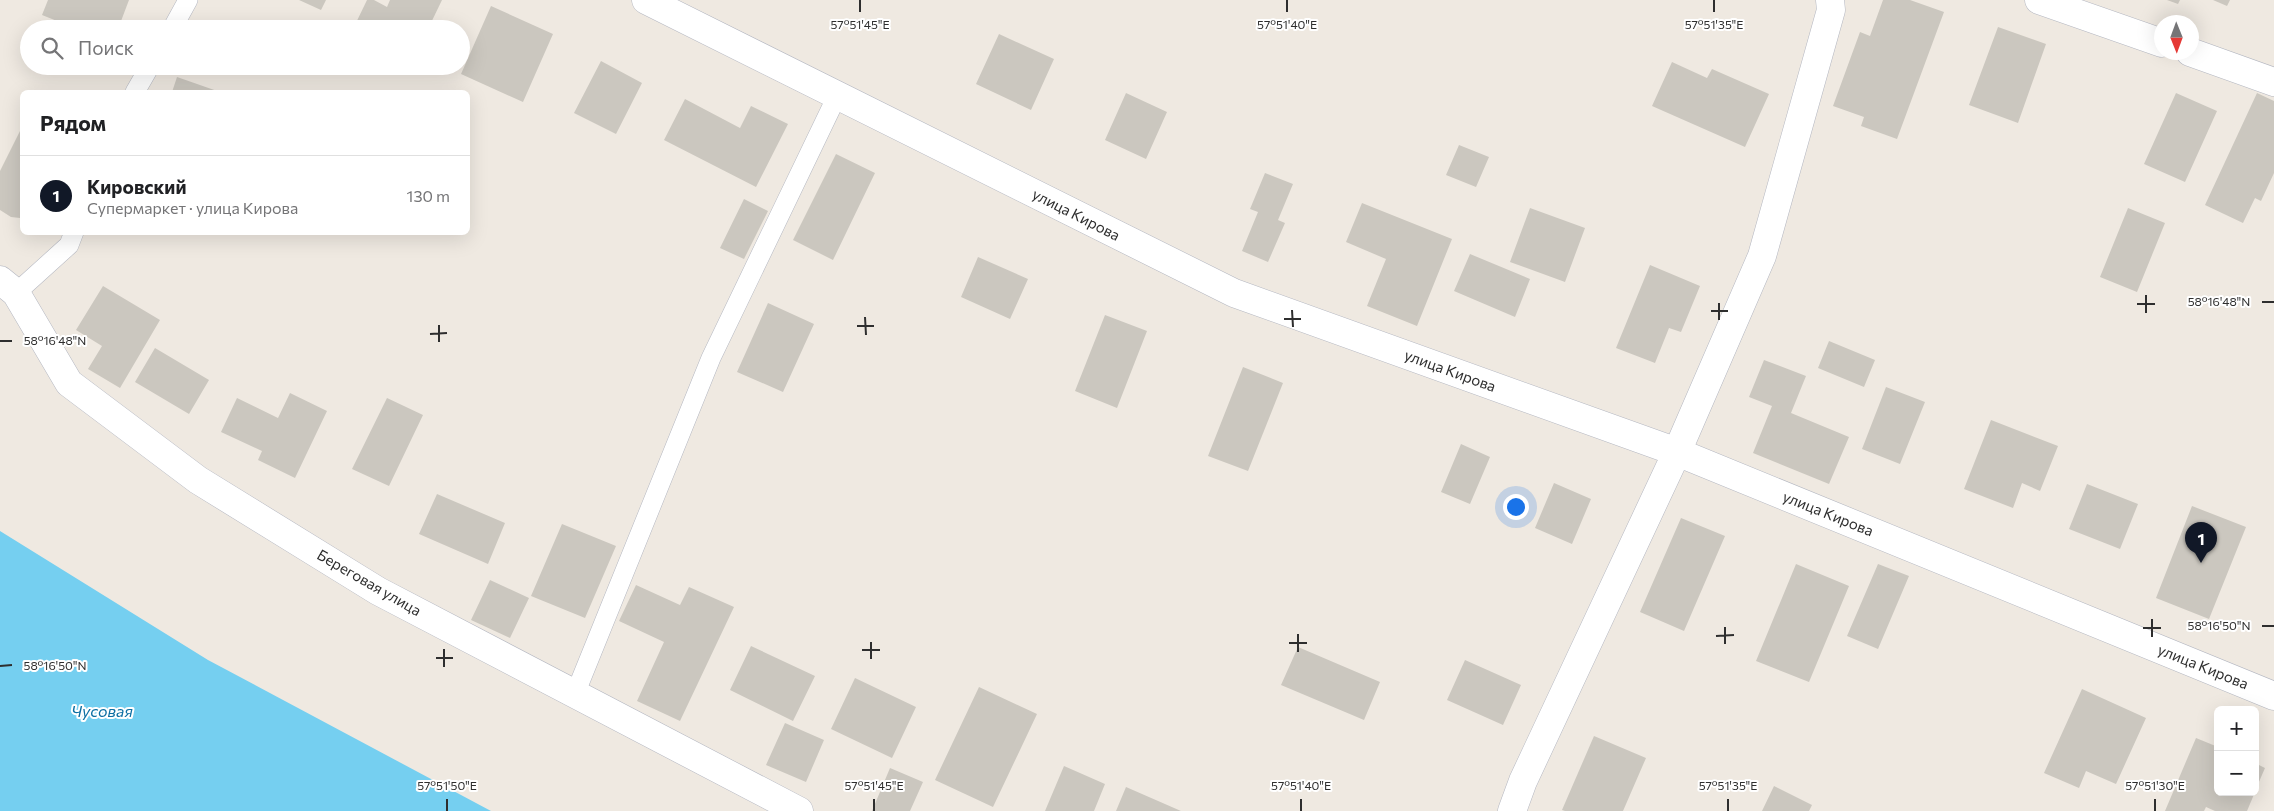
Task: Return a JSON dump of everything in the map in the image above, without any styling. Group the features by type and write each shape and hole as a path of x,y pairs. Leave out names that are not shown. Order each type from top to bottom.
{"street":[{"name":"улица Кирова","path":"646,0 1234,294 1677,452 2274,696"},
{"path":"1512,811 1524,781 1677,452 1762,256 1831,10 1830,0"},
{"path":"2039,0 2154,40"},
{"path":"2199,55 2274,82"},
{"name":"Береговая улица","path":"8,286 69,383 198,480 378,591 799,811"}],"lane":[{"path":"177,20 188,0"},
{"path":"136,90 145,75"},
{"path":"575,694 711,358 837,96"},
{"path":"8,286 69,245 73,235"}],"water":[{"name":"Чусовая","path":"0,531 208,660 491,811 0,811"}],"building":[{"path":"48,0 129,0 121,20 54,20 42,15"},
{"path":"299,0 326,0 321,10"},
{"path":"367,0 374,0 387,7 390,0 442,0 432,20 357,20"},
{"path":"1883,0 1910,0 1944,12 1897,139 1861,126 1864,117 1833,106 1860,32 1870,36"},
{"path":"2167,0 2180,0 2178,4"},
{"path":"2213,0 2230,0 2227,6"},
{"path":"491,6 553,34 523,102 463,75 470,75 470,54"},
{"path":"1998,27 2046,44 2018,123 1969,105"},
{"path":"999,34 1054,59 1031,110 976,84"},
{"path":"601,61 642,83 616,134 574,113"},
{"path":"1672,62 1707,78 1712,69 1769,94 1745,147 1652,106"},
{"path":"177,77 214,90 173,90"},
{"path":"1126,93 1167,112 1146,159 1105,140"},
{"path":"2176,93 2217,111 2185,182 2144,164"},
{"path":"2257,93 2274,101 2274,173 2261,201 2255,198 2243,223 2205,205"},
{"path":"685,99 740,128 751,106 788,124 756,187 664,140"},
{"path":"20,131 20,218 11,217 0,210 0,171"},
{"path":"1459,145 1489,157 1476,187 1446,175"},
{"path":"836,154 875,173 833,260 793,240"},
{"path":"1265,173 1293,184 1278,220 1285,223 1268,262 1242,251 1258,212 1250,209"},
{"path":"744,199 768,211 744,259 720,248"},
{"path":"1362,203 1452,239 1417,326 1367,306 1386,259 1346,242"},
{"path":"1530,208 1585,228 1565,282 1510,262"},
{"path":"2128,208 2165,223 2137,292 2100,277"},
{"path":"1470,254 1530,279 1515,317 1454,291"},
{"path":"978,257 1028,279 1010,319 961,297"},
{"path":"1650,265 1700,286 1681,332 1669,328 1655,363 1616,348"},
{"path":"103,286 160,320 120,388 88,369 102,346 76,330"},
{"path":"768,303 814,324 783,392 737,372"},
{"path":"1105,315 1147,331 1117,408 1075,391"},
{"path":"1829,341 1875,360 1864,387 1818,368"},
{"path":"155,348 209,380 189,414 135,382"},
{"path":"1764,360 1806,376 1791,413 1849,437 1829,484 1753,453 1772,406 1749,397"},
{"path":"1243,367 1283,383 1248,471 1208,456"},
{"path":"1886,387 1925,402 1900,464 1862,449"},
{"path":"290,393 327,411 295,478 258,460 262,451 221,432 237,398 278,418"},
{"path":"387,398 423,415 389,486 352,469"},
{"path":"1991,420 2058,446 2040,491 2022,483 2013,508 1964,489"},
{"path":"1461,444 1490,457 1470,504 1441,492"},
{"path":"1554,483 1591,499 1572,544 1535,528"},
{"path":"2087,484 2138,504 2120,549 2069,529"},
{"path":"437,494 505,523 488,564 419,534"},
{"path":"2192,506 2246,527 2209,619 2156,598"},
{"path":"1681,518 1725,536 1684,631 1640,612"},
{"path":"562,524 616,546 585,618 531,596"},
{"path":"1796,564 1849,586 1809,682 1756,661"},
{"path":"1878,564 1909,576 1878,649 1847,636"},
{"path":"490,580 529,598 510,638 471,620"},
{"path":"636,585 680,605 689,587 734,607 680,721 637,701 664,642 619,621"},
{"path":"751,646 815,676 793,721 730,690"},
{"path":"1298,647 1380,682 1364,720 1281,685"},
{"path":"1465,660 1521,685 1503,725 1447,700"},
{"path":"855,678 916,707 892,758 831,729"},
{"path":"979,687 1037,714 993,807 935,780"},
{"path":"2082,689 2146,718 2116,784 2086,771 2079,788 2044,773"},
{"path":"785,723 824,740 806,782 766,765"},
{"path":"1594,736 1646,758 1623,811 1562,810"},
{"path":"2196,738 2214,745 2214,796 2253,796 2247,811 2215,811 2206,807 2204,811 2165,811"},
{"path":"2259,765 2265,768 2259,782"},
{"path":"1064,766 1105,784 1094,811 1045,811"},
{"path":"890,768 923,782 910,811 872,811"},
{"path":"1774,786 1812,805 1809,811 1762,811"},
{"path":"1126,787 1181,811 1116,811"}],"place":[{"name":"Кировский","path":"2201,563"}]}
